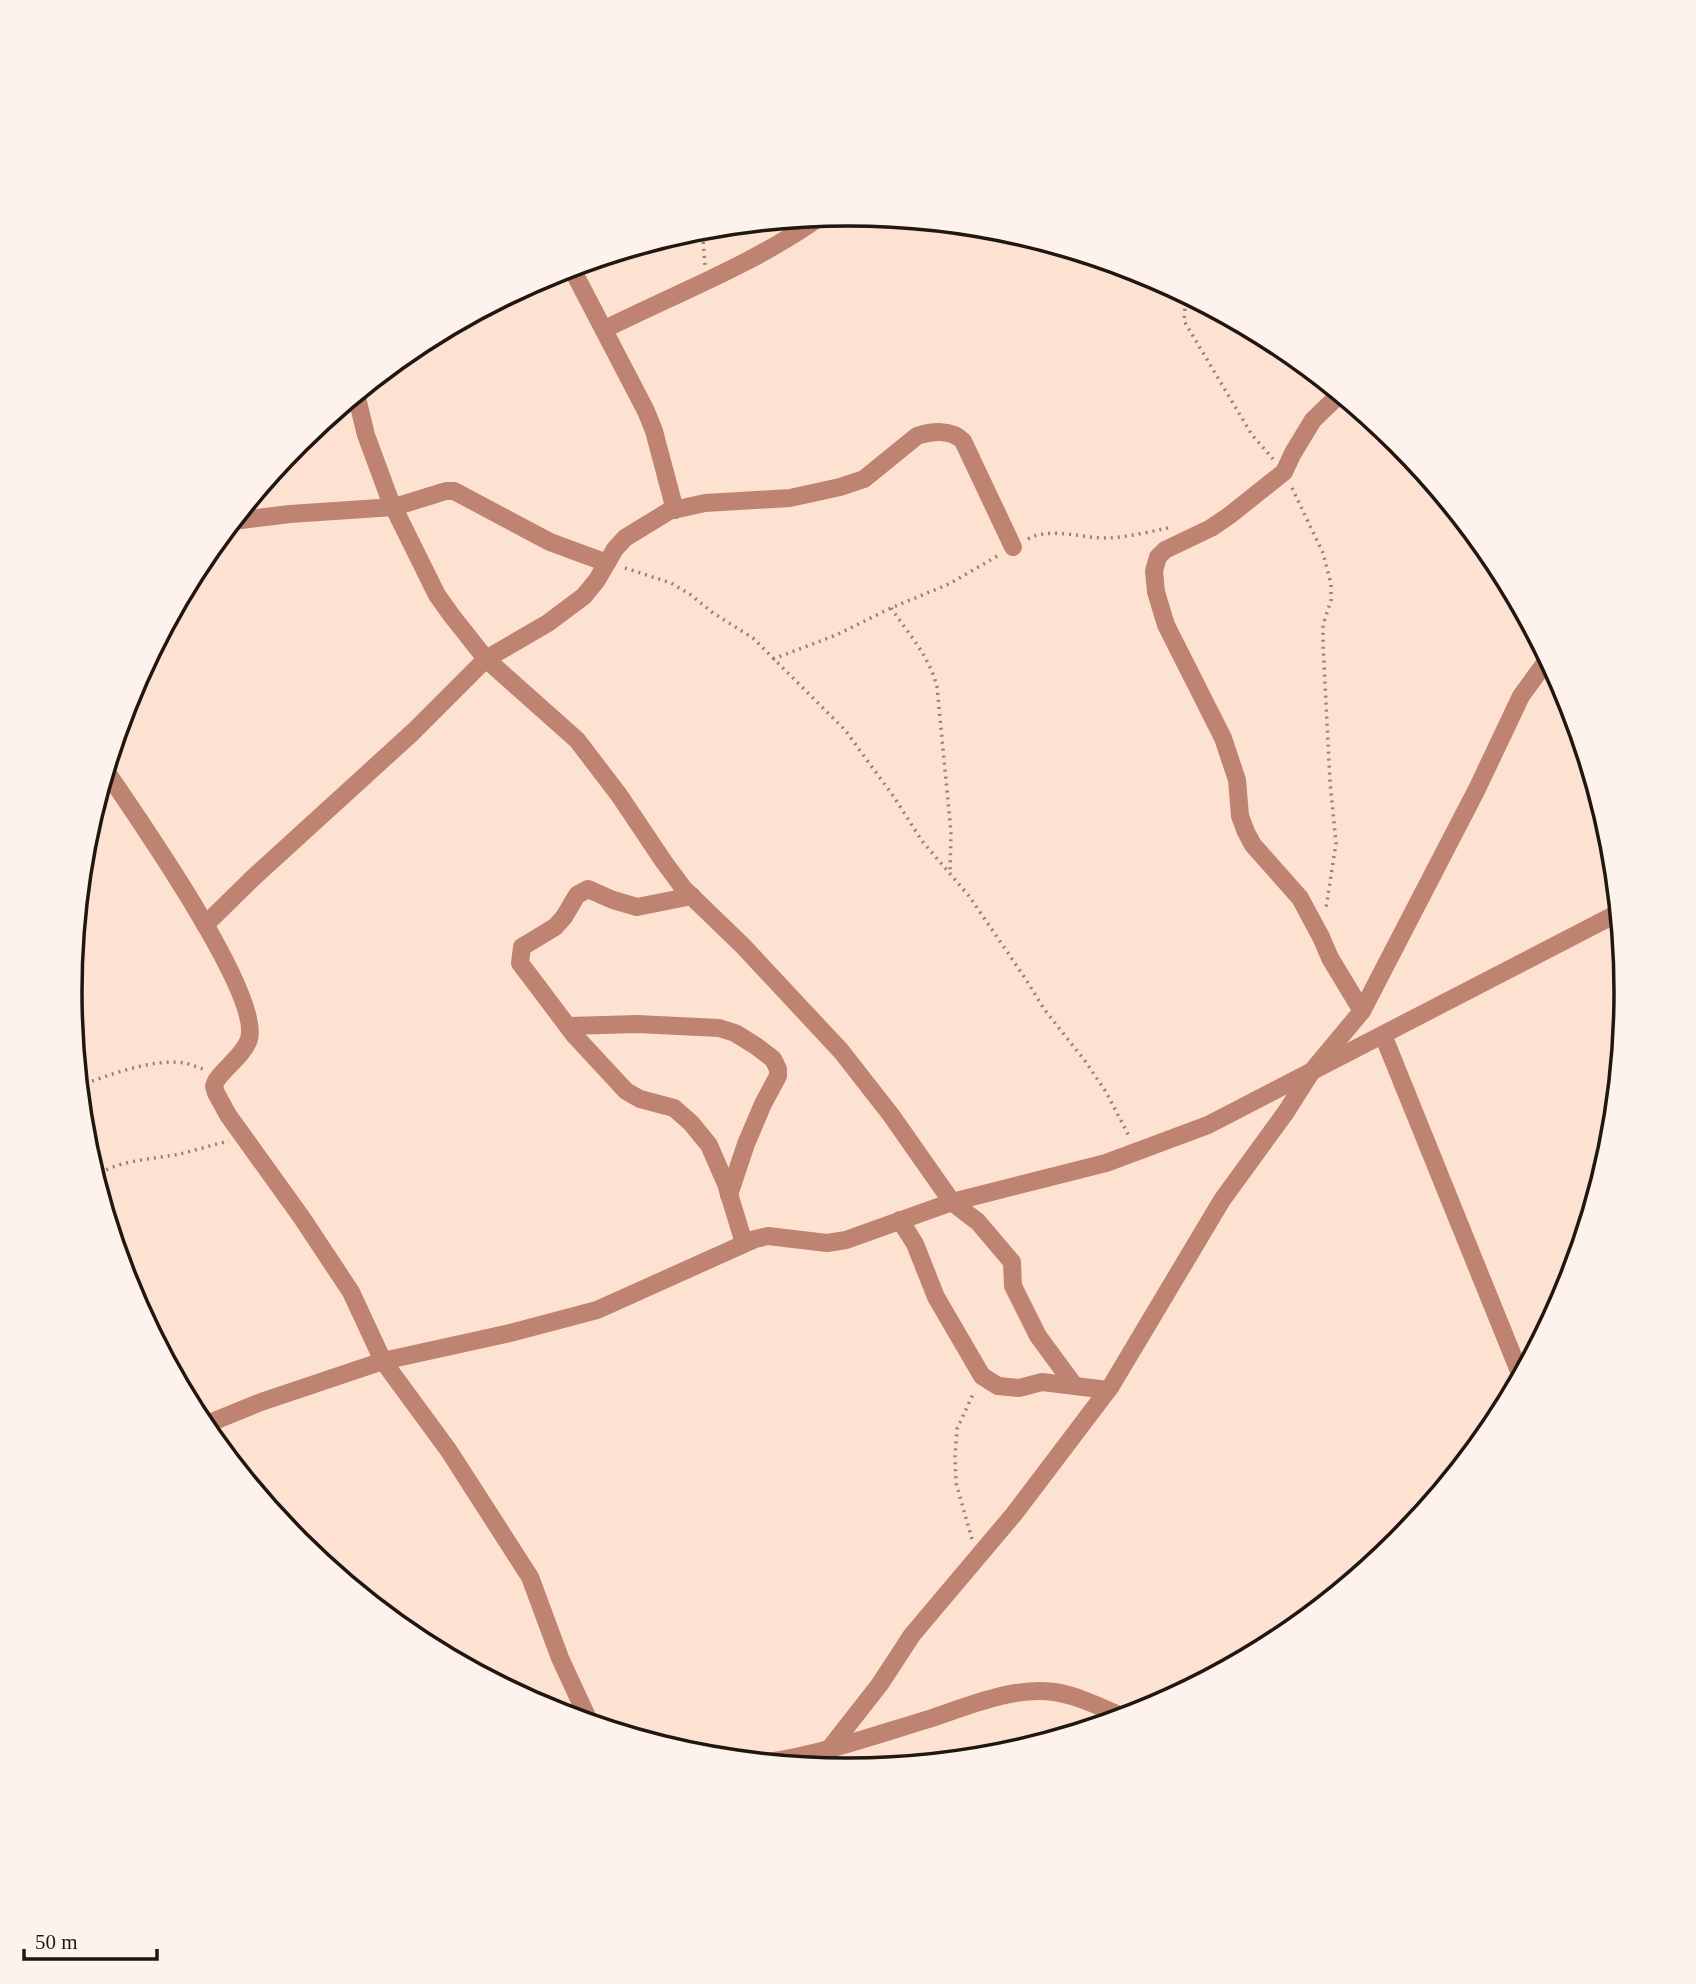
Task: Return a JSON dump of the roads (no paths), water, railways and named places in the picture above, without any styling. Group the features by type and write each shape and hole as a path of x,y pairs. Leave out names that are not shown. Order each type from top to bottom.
{"street":[{"path":"605,329 756,257 800,228"},
{"path":"576,277 646,411 675,510"},
{"path":"1333,400 1313,421 1284,472 1211,528 1164,550 1158,557 1154,571 1156,592 1166,625 1223,738 1237,780 1240,816 1246,832 1253,845 1300,898 1330,958 1362,1011"},
{"path":"358,403 366,435 394,507 437,595 486,659 577,740 692,897 743,946 855,1068 952,1202 978,1222 1012,1262 1013,1286 1021,1303 1038,1336 1074,1385"},
{"path":"205,925 413,732 486,659 548,623 584,596 625,538 669,511 705,503 790,499 840,487 863,479 916,436 946,432 963,441 1013,547"},
{"path":"245,519 394,507 454,491 550,542 607,564"},
{"path":"830,1748 880,1684 912,1635 1014,1514 1108,1390 1222,1200 1286,1112 1312,1071 1362,1011 1477,789 1521,696 1541,668"},
{"path":"112,780 188,894 246,1006 249,1038 220,1075 214,1086 216,1093 228,1115 352,1292 383,1361 449,1451 530,1577 560,1658 584,1710"},
{"path":"692,897 637,907 588,889 577,895 565,917 555,927 522,947 519,958 523,969 568,1026 626,1091 640,1099 674,1108 709,1145 744,1243"},
{"path":"214,1421 261,1402 383,1361 510,1333 597,1310 744,1243 768,1236 827,1243 846,1240 952,1202 1106,1163 1137,1152 1208,1125 1610,917"},
{"path":"568,1026 637,1024 719,1028 735,1033 773,1059 778,1076 750,1134 729,1195"},
{"path":"1383,1035 1517,1365"},
{"path":"900,1220 915,1244 936,1297 982,1376 993,1385 1019,1388 1042,1382 1108,1390"},
{"path":"799,1756 1011,1694 1031,1691 1055,1692 1109,1711"}]}
